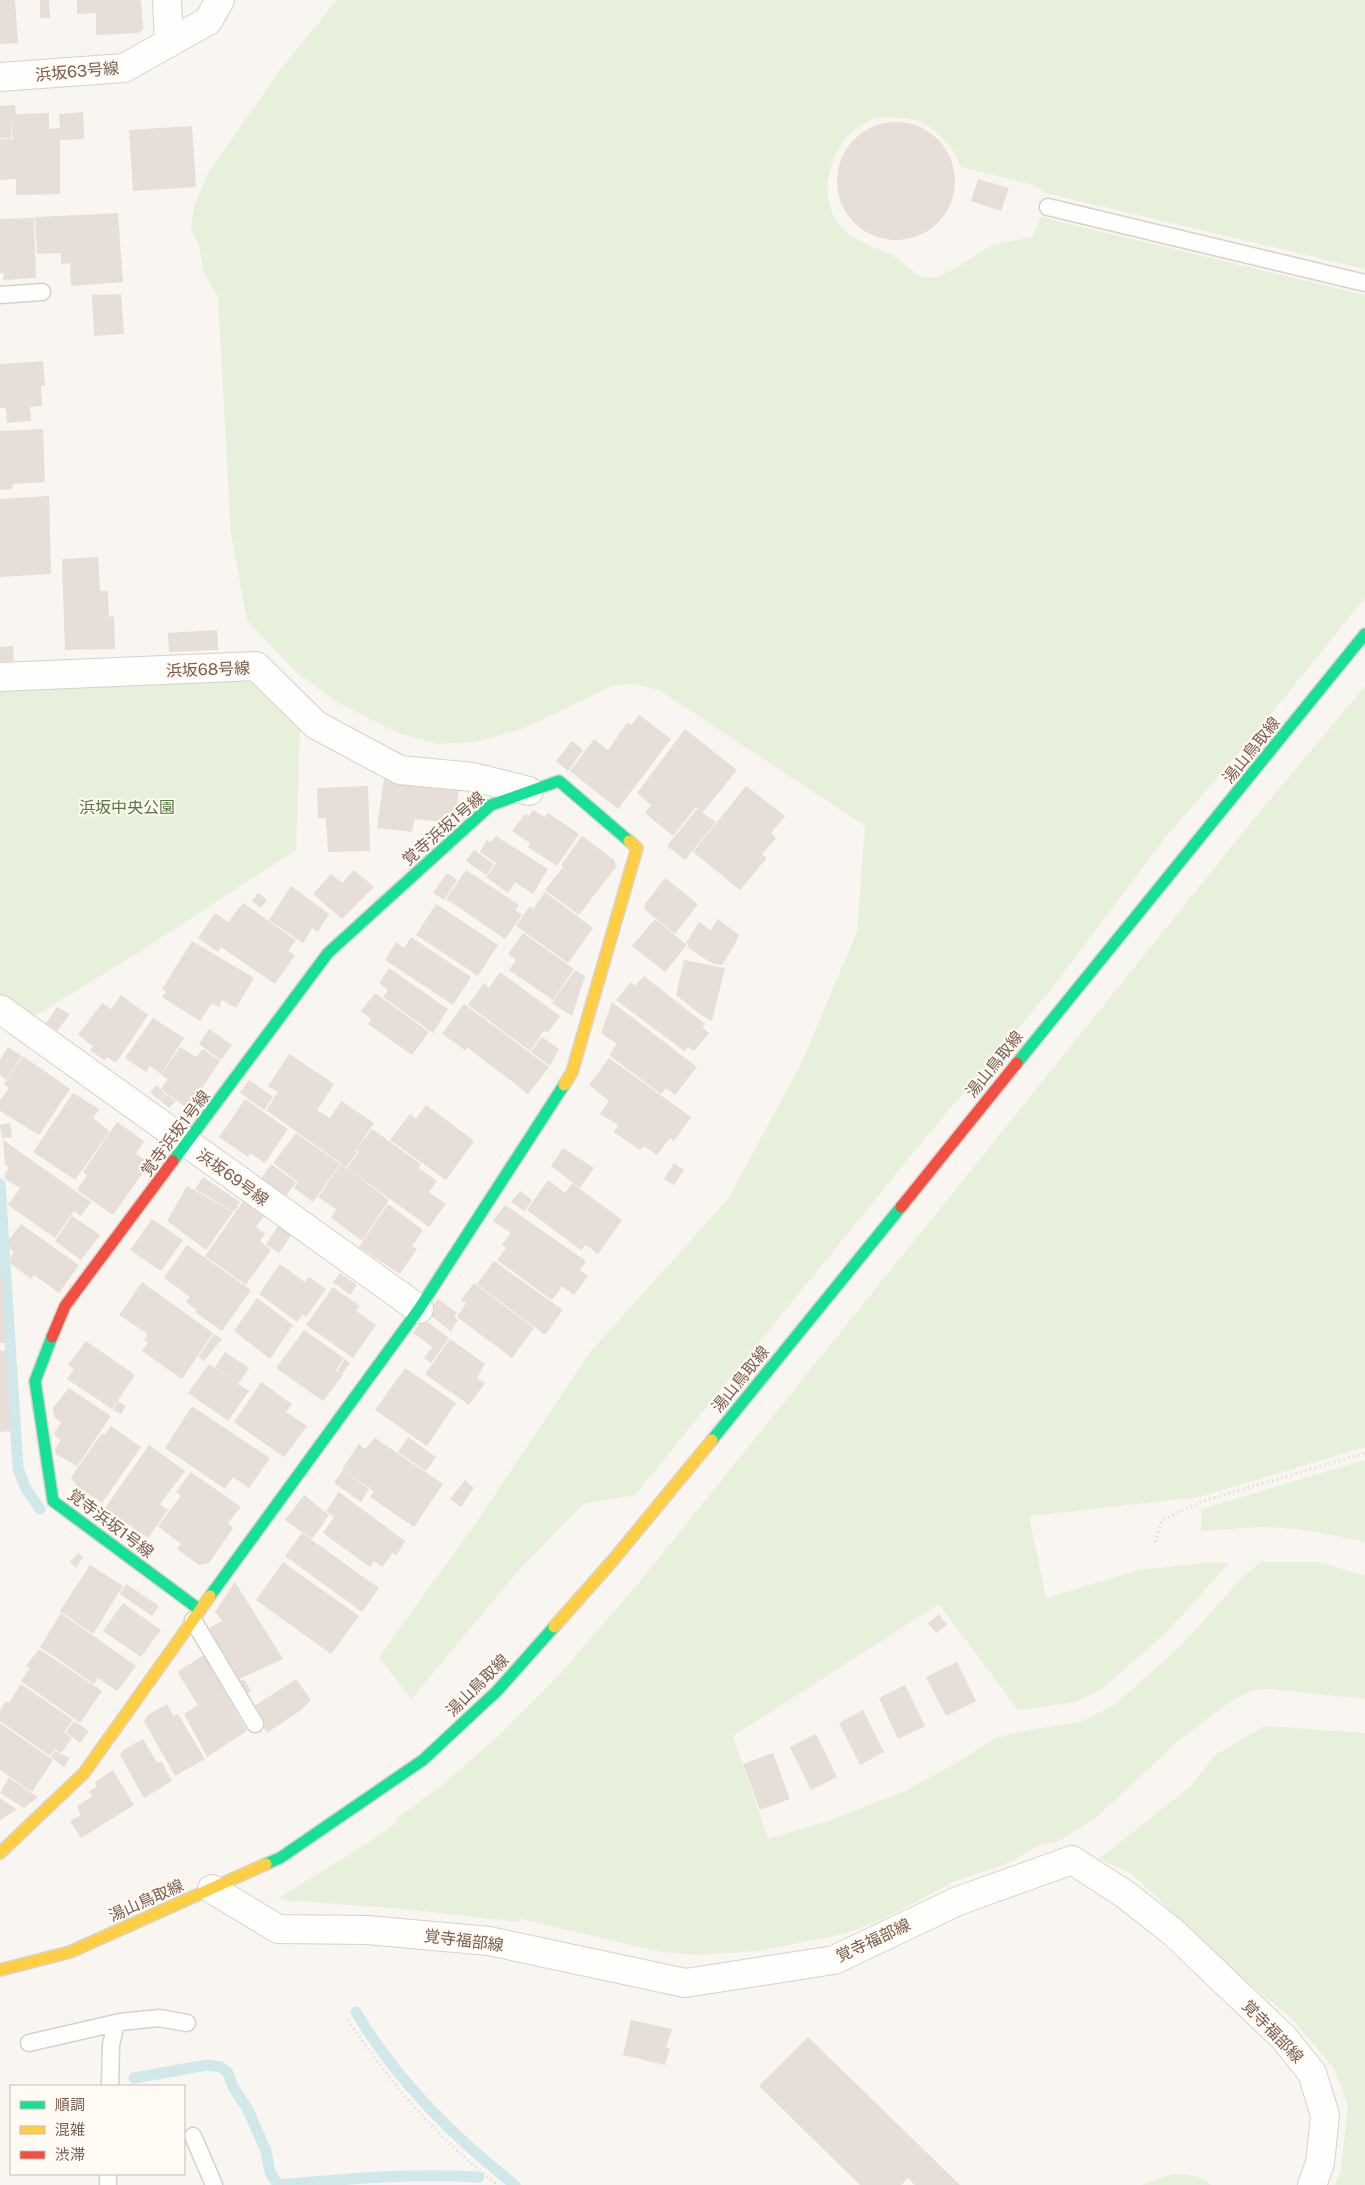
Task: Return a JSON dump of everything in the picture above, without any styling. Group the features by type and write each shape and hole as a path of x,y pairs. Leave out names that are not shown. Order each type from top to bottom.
{"street":[{"path":"166,0 169,43"},
{"name":"浜坂63号線","path":"0,77 124,68 208,21 220,0"},
{"name":"湯山鳥取線","path":"0,1970 70,1952 280,1858 424,1760 496,1691 614,1559 692,1465 1365,634"},
{"name":"浜坂68号線","path":"0,677 256,666 316,725 400,770 473,777 529,791"},
{"name":"覚寺浜坂1号線","path":"0,1853 84,1773 418,1309 572,1072 637,848 559,781 492,804 328,953 65,1306 35,1381 53,1501 196,1615"},
{"name":"浜坂69号線","path":"0,1009 418,1309"},
{"name":"覚寺福部線","path":"212,1889 278,1929 367,1930 489,1941 685,1983 834,1960 958,1901 1072,1860 1126,1895 1174,1933 1284,2038 1312,2073 1325,2115 1320,2163 1312,2185"}],"lane":[{"path":"1048,207 1365,283"},
{"path":"0,295 42,292"},
{"path":"196,1615 255,1724"},
{"path":"29,2043 116,2022 159,2018 187,2023"},
{"path":"110,2085 111,2045 116,2022"},
{"path":"193,2136 214,2185"}],"path":[{"path":"1155,1542 1162,1520 1200,1502 1365,1453"},
{"path":"348,2020 391,2082 438,2134 498,2185"}],"green space":[{"path":"337,0 1365,0 1365,269 1045,193 1034,185 961,167 954,152 937,133 930,127 913,119 879,117 873,119 847,137 838,151 831,165 828,197 832,213 841,227 851,236 890,254 920,276 933,277 942,275 996,244 1033,237 1040,217 1365,295 1365,598 1250,740 1165,838 1049,992 927,1136 635,1495 583,1504 516,1573 411,1699 379,1657 473,1527 591,1351 728,1199 801,1064 857,932 865,826 659,690 634,684 612,686 527,727 477,742 438,744 398,733 337,702 297,673 247,621 231,533 218,297 204,273 199,245 191,229 194,207 208,173 280,70"},
{"name":"浜坂中央公園","path":"233,676 257,685 300,725 296,850 136,954 35,1016 0,996 0,684"},
{"path":"1365,686 1365,1447 1199,1497 1029,1516 1046,1598 1140,1570 1203,1563 1229,1563 1166,1633 1103,1688 1076,1702 1018,1710 939,1604 733,1736 768,1839 834,1819 905,1791 958,1762 994,1739 1022,1731 1083,1721 1115,1704 1182,1645 1242,1577 1261,1562 1319,1562 1365,1576 1365,1699 1269,1689 1253,1690 1230,1702 1179,1740 1096,1818 1057,1842 1037,1846 1011,1862 953,1882 897,1912 859,1929 825,1938 757,1951 697,1955 661,1952 521,1919 518,1922 404,1909 283,1900 280,1897 365,1845 397,1822 395,1819 440,1787 507,1728 560,1674 641,1580 1261,810"},
{"path":"1365,1460 1365,1542 1316,1532 1266,1527 1201,1531 1202,1509"},
{"path":"1265,1726 1365,1733 1365,2185 1335,2185 1341,2171 1348,2105 1334,2068 1291,2018 1232,1969 1131,1873 1099,1859 1191,1786 1215,1755"},
{"path":"1171,2174 1198,2177 1211,2185 1142,2185"}],"building":[{"path":"0,0 15,0 18,43 0,44"},
{"path":"40,0 49,0 50,18 40,18"},
{"path":"77,0 141,0 143,29 138,33 96,35 96,13 77,14"},
{"path":"15,105 16,114 49,113 49,129 60,128 59,114 83,112 84,139 60,140 60,194 16,195 16,179 0,180 0,139 11,139 12,143 14,138 12,138 12,113 11,138 0,138 0,106"},
{"path":"896,122 919,126 938,139 951,158 955,181 951,204 938,223 919,236 896,240 873,236 854,223 841,204 837,181 841,158 854,139 873,126"},
{"path":"192,126 196,187 133,191 129,130"},
{"path":"978,179 1009,188 1001,211 971,201"},
{"path":"118,213 123,282 71,286 70,263 61,264 61,253 37,254 35,217"},
{"path":"34,218 36,278 3,280 4,273 0,273 0,219"},
{"path":"121,294 124,334 94,336 92,295"},
{"path":"43,361 45,386 41,386 42,406 30,407 31,421 7,423 6,408 0,408 0,364"},
{"path":"43,429 45,482 13,484 12,489 0,490 0,431"},
{"path":"49,496 51,574 0,577 0,499"},
{"path":"98,557 100,591 108,591 109,617 114,616 115,649 65,650 62,559"},
{"path":"217,630 218,650 169,652 168,633"},
{"path":"13,646 14,661 0,662 0,647"},
{"path":"639,715 671,739 618,809 570,771 594,739 608,750 627,723 631,725"},
{"path":"685,729 737,770 702,813 696,807 673,836 645,813 651,805 637,793"},
{"path":"572,741 583,750 568,771 556,761"},
{"path":"384,779 459,789 456,815 444,814 442,822 415,819 412,832 377,828"},
{"path":"368,786 370,851 328,852 326,818 318,818 317,788"},
{"path":"746,786 785,816 771,833 776,838 762,854 767,858 740,890 693,852"},
{"path":"697,809 716,822 685,860 667,846"},
{"path":"533,810 545,817 548,813 579,834 557,866 528,847 530,843 512,831 525,814 529,816"},
{"path":"496,836 548,869 533,894 515,882 508,893 486,877 496,863 480,852 487,840 491,842"},
{"path":"582,836 614,860 616,867 579,915 545,890 563,867 561,865"},
{"path":"474,850 494,864 486,875 466,861"},
{"path":"354,870 374,887 342,919 313,894 331,874 342,883"},
{"path":"466,870 519,905 515,910 522,915 505,939 446,899"},
{"path":"447,873 457,880 444,900 433,893"},
{"path":"665,878 698,904 675,934 644,909 645,904"},
{"path":"291,886 329,914 318,932 312,928 303,943 269,920"},
{"path":"545,892 593,928 568,963 516,926 530,906 533,909"},
{"path":"258,893 267,900 261,908 252,901"},
{"path":"243,903 296,940 288,951 295,955 275,984 221,947 218,952 198,938 215,913 228,922"},
{"path":"436,904 498,945 478,976 416,935"},
{"path":"655,919 687,945 665,972 632,946"},
{"path":"718,919 739,935 722,965 713,964 687,947 689,945 686,943 699,922 711,930"},
{"path":"523,933 574,969 553,1000 509,970 516,960 508,954"},
{"path":"411,937 471,977 453,1005 385,960 396,942 404,948"},
{"path":"192,941 254,978 236,1008 222,1000 219,1007 212,1003 200,1021 162,997 166,992 162,989"},
{"path":"684,960 725,968 712,1021 701,1015 676,995"},
{"path":"389,968 448,1009 433,1033 383,997 388,990 379,983"},
{"path":"575,970 585,976 572,1016 552,1003"},
{"path":"500,972 560,1016 548,1032 544,1031 530,1051 468,1005 484,983 489,988"},
{"path":"644,976 705,1024 702,1027 709,1033 694,1051 688,1047 684,1051 616,1000 631,982 635,986"},
{"path":"375,993 429,1032 412,1055 368,1024 371,1019 361,1011"},
{"path":"121,995 148,1015 116,1063 107,1057 104,1060 90,1050 93,1046 78,1035 102,1003 111,1009"},
{"path":"612,1002 697,1067 675,1095 666,1088 661,1094 609,1055 617,1044 601,1033"},
{"path":"464,1004 549,1067 528,1094 467,1047 465,1050 442,1034"},
{"path":"57,1007 70,1014 57,1031 46,1023"},
{"path":"153,1018 184,1038 161,1074 150,1066 146,1072 125,1058"},
{"path":"209,1029 232,1045 221,1060 199,1044"},
{"path":"542,1037 559,1049 550,1066 531,1052"},
{"path":"8,1047 22,1056 6,1080 0,1075 0,1060"},
{"path":"180,1047 196,1057 203,1049 220,1061 191,1105 184,1106 161,1089 168,1079 161,1075"},
{"path":"289,1054 334,1084 317,1110 330,1118 341,1101 374,1123 355,1151 357,1153 346,1167 266,1110 278,1092 268,1086"},
{"path":"23,1056 70,1089 39,1135 0,1111 0,1100 9,1088 4,1084"},
{"path":"609,1058 691,1117 674,1141 670,1138 657,1155 644,1146 640,1150 614,1132 618,1125 600,1114 609,1101 589,1085"},
{"path":"249,1080 273,1097 264,1110 240,1093"},
{"path":"157,1085 165,1094 159,1100 150,1092"},
{"path":"73,1093 99,1109 93,1118 110,1131 75,1180 33,1152"},
{"path":"166,1094 176,1101 169,1108 160,1100"},
{"path":"245,1099 288,1129 265,1163 250,1153 248,1157 219,1137"},
{"path":"426,1105 474,1141 446,1180 390,1140 410,1114 416,1119"},
{"path":"117,1122 144,1141 136,1154 150,1163 113,1215 77,1190 87,1175 83,1172"},
{"path":"10,1123 12,1137 2,1138 0,1125"},
{"path":"372,1129 421,1164 419,1168 437,1181 429,1192 446,1204 429,1227 347,1168 359,1152 356,1150"},
{"path":"296,1133 340,1164 313,1202 294,1188 298,1182 273,1163"},
{"path":"3,1140 91,1202 81,1216 74,1211 55,1238 8,1205 20,1188 5,1179 5,1173 9,1168 5,1165"},
{"path":"563,1148 594,1168 580,1188 551,1166"},
{"path":"674,1163 684,1170 674,1185 664,1179"},
{"path":"271,1164 296,1182 283,1200 259,1182"},
{"path":"341,1164 389,1200 362,1241 331,1218 336,1209 318,1197"},
{"path":"203,1177 240,1202 234,1212 195,1189"},
{"path":"548,1180 565,1193 572,1183 622,1220 598,1254 586,1245 581,1250 527,1210"},
{"path":"187,1186 233,1212 206,1250 167,1221"},
{"path":"520,1191 532,1200 524,1211 511,1202"},
{"path":"244,1200 265,1214 256,1227 265,1234 260,1241 271,1250 246,1285 205,1256"},
{"path":"388,1204 423,1230 412,1246 417,1249 400,1274 359,1247"},
{"path":"505,1205 586,1261 580,1270 588,1276 574,1295 562,1286 552,1300 497,1260 506,1248 502,1245 511,1233 493,1221"},
{"path":"72,1216 100,1235 81,1260 55,1241"},
{"path":"152,1219 183,1240 161,1271 130,1250"},
{"path":"21,1224 79,1265 59,1293 34,1275 31,1279 11,1264 10,1259 14,1252 10,1249 8,1241"},
{"path":"279,1225 292,1234 279,1253 266,1244"},
{"path":"187,1245 251,1290 222,1331 195,1312 197,1310 186,1302 190,1297 164,1278"},
{"path":"494,1261 563,1310 545,1335 477,1284"},
{"path":"280,1264 305,1282 309,1277 326,1289 306,1317 303,1314 297,1322 259,1294"},
{"path":"340,1273 357,1285 350,1295 333,1282"},
{"path":"0,1275 2,1275 6,1343 0,1343"},
{"path":"142,1282 213,1333 182,1379 142,1351 148,1342 144,1340 148,1334 119,1315"},
{"path":"474,1283 534,1328 512,1358 457,1317 466,1303 461,1300"},
{"path":"333,1287 360,1306 356,1311 376,1325 353,1358 306,1325"},
{"path":"257,1298 293,1325 270,1359 234,1331"},
{"path":"438,1299 457,1313 454,1317 458,1320 451,1331 427,1313"},
{"path":"423,1319 449,1338 431,1363 424,1358 432,1347 413,1333"},
{"path":"304,1330 344,1358 336,1370 343,1375 323,1401 276,1368"},
{"path":"214,1334 222,1339 204,1361 198,1357"},
{"path":"450,1339 485,1364 477,1378 485,1383 469,1405 425,1374"},
{"path":"86,1341 135,1375 112,1409 67,1379 74,1369 68,1365"},
{"path":"6,1350 11,1431 0,1432 0,1351"},
{"path":"225,1352 249,1368 238,1384 249,1391 228,1421 188,1393 209,1364 234,1381 215,1367"},
{"path":"345,1359 350,1363 342,1374 338,1370"},
{"path":"405,1368 456,1403 427,1446 375,1410"},
{"path":"261,1382 292,1404 286,1412 307,1426 284,1457 234,1422"},
{"path":"69,1388 111,1416 77,1466 56,1454 55,1449 61,1440 54,1434 61,1422 54,1417 53,1408"},
{"path":"118,1401 126,1406 121,1414 113,1410"},
{"path":"192,1406 270,1458 249,1488 233,1477 225,1489 165,1448"},
{"path":"111,1426 141,1447 102,1503 76,1485 71,1477 102,1433 105,1434"},
{"path":"408,1437 436,1457 426,1471 398,1452"},
{"path":"375,1438 443,1484 414,1527 370,1497 374,1491 342,1469 359,1444 365,1449"},
{"path":"149,1445 185,1471 160,1504 168,1510 148,1538 105,1508"},
{"path":"343,1470 369,1489 361,1502 334,1483"},
{"path":"191,1472 241,1507 228,1523 233,1528 209,1563 199,1565 177,1549 181,1544 158,1526 181,1496 176,1492"},
{"path":"465,1480 474,1488 461,1507 450,1499"},
{"path":"339,1492 405,1541 396,1556 393,1553 382,1567 374,1561 370,1567 323,1533 334,1517 326,1511"},
{"path":"304,1495 329,1515 312,1539 285,1520"},
{"path":"302,1533 379,1588 362,1612 285,1556"},
{"path":"78,1553 83,1557 76,1568 70,1562"},
{"path":"283,1562 359,1616 331,1654 256,1600"},
{"path":"90,1565 123,1586 93,1634 60,1611"},
{"path":"235,1582 283,1659 237,1680 207,1629 222,1621 215,1612"},
{"path":"126,1584 159,1606 152,1616 120,1594"},
{"path":"123,1603 161,1630 141,1657 103,1631"},
{"path":"61,1613 136,1666 117,1691 98,1678 94,1684 40,1647"},
{"path":"939,1614 947,1625 936,1633 928,1623"},
{"path":"39,1649 102,1691 80,1723 21,1681 30,1668 26,1666"},
{"path":"204,1655 247,1731 207,1757 184,1714 198,1705 178,1673"},
{"path":"957,1662 976,1701 946,1716 926,1677"},
{"path":"244,1679 251,1691 245,1694 238,1682"},
{"path":"296,1679 311,1700 300,1711 267,1733 253,1707"},
{"path":"21,1684 73,1720 64,1732 72,1738 61,1753 55,1749 50,1756 0,1721 0,1710 6,1701 9,1703"},
{"path":"905,1685 925,1726 898,1739 879,1698"},
{"path":"167,1704 173,1716 178,1714 205,1759 175,1776 144,1721 148,1715"},
{"path":"863,1710 884,1752 860,1765 839,1723"},
{"path":"74,1721 89,1731 80,1743 66,1732"},
{"path":"0,1723 53,1760 32,1792 0,1770"},
{"path":"816,1734 837,1777 811,1790 790,1747"},
{"path":"143,1739 157,1763 161,1761 172,1781 144,1798 120,1755 123,1750"},
{"path":"55,1751 70,1758 64,1767 51,1757"},
{"path":"773,1753 790,1799 760,1810 743,1764"},
{"path":"113,1770 134,1805 81,1838 70,1821 81,1815 77,1806 92,1797 89,1791 97,1787 95,1782"},
{"path":"9,1778 38,1797 24,1808 0,1793"},
{"path":"0,1798 17,1810 0,1820"},
{"path":"631,2020 672,2029 666,2047 670,2049 665,2065 623,2055"},
{"path":"808,2037 960,2185 915,2185 908,2178 901,2185 860,2185 759,2086"}],"waterway":[{"path":"0,1184 18,1468 25,1487 40,1509"},
{"path":"356,2012 389,2061 427,2106 469,2147 515,2185"},
{"path":"134,2078 207,2065 221,2067 228,2073 233,2087 248,2110 266,2151 270,2172 278,2185 403,2176 479,2177"}],"traffic: fast":[{"path":"1017,1063 1365,634"},
{"path":"173,1161 328,953 491,805 559,781 629,841"},
{"path":"210,1596 419,1309 564,1085"},
{"path":"712,1440 901,1207"},
{"path":"52,1337 35,1381 53,1501 200,1610"},
{"path":"266,1864 280,1858 423,1760 497,1691 554,1627"}],"traffic: slow":[{"path":"564,1085 572,1072 637,848 629,841"},
{"path":"554,1627 614,1559 712,1440"},
{"path":"0,1853 84,1773 210,1596"},
{"path":"0,1970 70,1952 266,1864"}],"traffic: jam":[{"path":"901,1207 1017,1063"},
{"path":"52,1337 65,1306 173,1161"}]}
